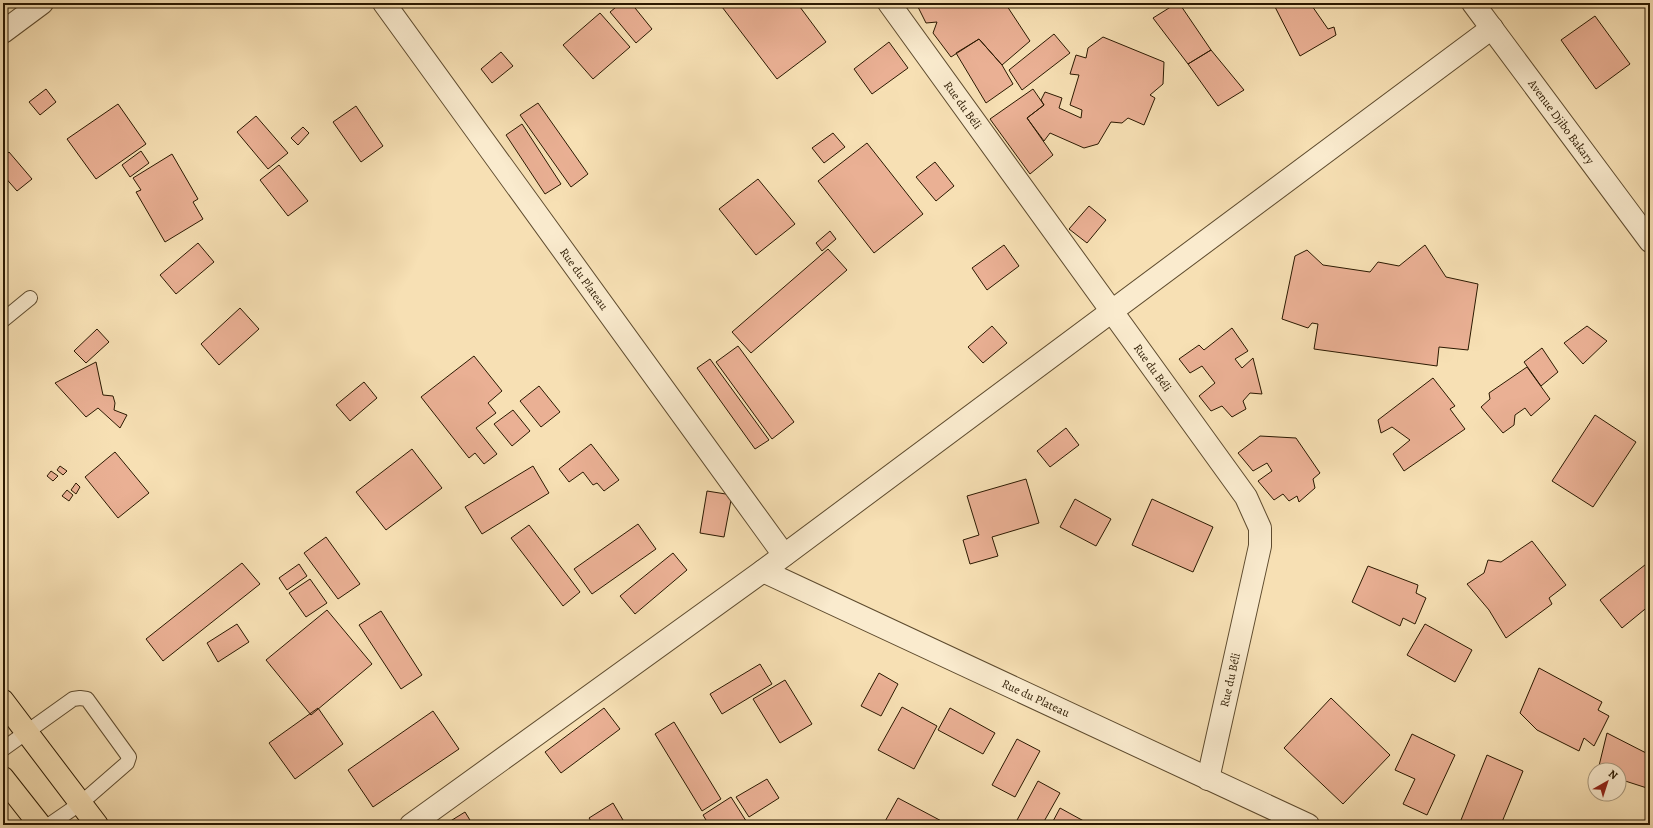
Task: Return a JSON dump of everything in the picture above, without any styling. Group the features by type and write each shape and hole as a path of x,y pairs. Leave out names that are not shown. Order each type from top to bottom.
{"main road":[{"path":"3,701 97,825"},
{"path":"3,778 40,825"}],"street":[{"path":"3,32 42,3"},
{"name":"Rue du Plateau","path":"384,3 784,555"},
{"name":"Rue du Béli","path":"889,3 1246,497 1260,528 1260,546 1208,780"},
{"name":"Avenue Djibo Bakary","path":"1473,3 1650,241"},
{"path":"411,825 763,571 1492,28"},
{"name":"Rue du Plateau","path":"763,571 1208,780 1308,825"}],"lane":[{"path":"3,320 30,298"},
{"path":"3,749 73,699 80,698 87,700 129,757 127,763 81,803 49,825"}],"building":[{"path":"621,3 631,3 652,29 636,43 610,12"},
{"path":"719,3 797,3 826,42 777,79"},
{"path":"924,3 1005,3 1030,41 1002,65 979,39 951,57 933,33 937,22 926,23 918,7"},
{"path":"1179,3 1211,50 1188,64 1153,18"},
{"path":"1273,3 1310,3 1328,29 1334,27 1336,35 1300,56"},
{"path":"600,13 630,47 593,79 563,45"},
{"path":"1595,16 1630,64 1596,89 1561,40"},
{"path":"1054,34 1070,53 1022,90 1009,70"},
{"path":"1103,37 1164,62 1163,84 1150,95 1155,98 1144,125 1128,118 1122,123 1111,122 1098,144 1084,148 1050,133 1044,141 1027,118 1044,105 1041,100 1045,92 1062,98 1059,108 1081,118 1082,110 1070,105 1079,75 1070,74 1076,55 1086,58 1088,48"},
{"path":"979,39 1002,65 1013,84 986,103 956,53"},
{"path":"889,42 908,68 872,94 854,69"},
{"path":"1211,50 1244,90 1218,106 1188,64"},
{"path":"501,52 513,66 492,83 481,69"},
{"path":"46,89 56,102 40,115 29,102"},
{"path":"1033,89 1044,105 1027,118 1053,155 1030,174 990,119"},
{"path":"538,103 588,174 571,187 520,115"},
{"path":"118,104 146,144 96,179 67,139"},
{"path":"356,106 383,146 361,162 333,122"},
{"path":"256,116 288,153 268,169 237,132"},
{"path":"522,124 561,184 545,194 506,135"},
{"path":"303,127 309,133 298,145 291,138"},
{"path":"833,133 845,147 824,163 812,148"},
{"path":"867,143 923,214 874,253 818,181"},
{"path":"141,151 149,163 130,177 122,165"},
{"path":"9,152 32,179 17,191 3,175 3,157"},
{"path":"172,154 198,199 193,202 203,219 165,242 136,192 141,190 133,178"},
{"path":"935,162 954,186 936,201 916,177"},
{"path":"279,165 308,201 288,216 260,180"},
{"path":"758,179 795,224 756,255 719,209"},
{"path":"1089,206 1106,220 1087,243 1069,229"},
{"path":"830,231 836,239 822,251 816,243"},
{"path":"198,243 214,262 176,294 160,275"},
{"path":"1004,245 1019,266 987,290 972,268"},
{"path":"1425,245 1446,277 1478,284 1468,350 1439,347 1437,366 1314,349 1318,324 1312,323 1308,328 1282,319 1295,256 1307,250 1323,265 1370,272 1378,262 1399,266"},
{"path":"828,249 847,270 751,353 732,332"},
{"path":"240,308 259,329 219,365 201,344"},
{"path":"992,326 1007,343 983,363 968,347"},
{"path":"1587,326 1607,341 1583,364 1564,343"},
{"path":"1232,328 1248,351 1235,359 1242,368 1253,358 1262,394 1250,393 1243,401 1246,409 1232,417 1222,406 1211,411 1199,396 1215,383 1202,366 1190,373 1179,359 1199,345 1204,350"},
{"path":"97,329 109,342 86,363 74,351"},
{"path":"738,346 794,422 772,439 716,362"},
{"path":"1542,348 1558,372 1541,386 1524,362"},
{"path":"474,356 502,391 488,403 496,413 476,428 497,454 484,464 475,453 469,458 421,397"},
{"path":"710,359 769,440 755,449 697,368"},
{"path":"96,362 103,395 113,396 115,403 114,410 127,415 120,428 98,408 86,417 55,383"},
{"path":"1527,367 1550,399 1531,416 1525,408 1515,415 1514,425 1503,433 1481,407 1490,399 1489,393"},
{"path":"1433,378 1455,406 1450,409 1465,429 1404,471 1393,454 1410,440 1392,427 1381,433 1378,420"},
{"path":"364,382 377,398 350,421 336,405"},
{"path":"539,386 560,412 541,427 520,401"},
{"path":"513,410 530,431 512,446 494,424"},
{"path":"1595,415 1636,442 1593,507 1552,481"},
{"path":"1066,428 1079,445 1050,467 1037,451"},
{"path":"1260,436 1296,438 1320,473 1313,479 1315,488 1299,502 1297,496 1289,501 1283,494 1274,500 1258,481 1272,471 1267,463 1253,471 1238,453"},
{"path":"591,444 619,480 604,491 597,483 593,485 583,472 569,482 559,469"},
{"path":"412,449 442,488 386,530 356,492"},
{"path":"115,452 149,493 118,518 85,477"},
{"path":"60,466 67,471 63,475 57,470"},
{"path":"533,466 549,493 482,534 465,507"},
{"path":"51,471 58,476 53,481 47,476"},
{"path":"1026,479 1039,523 992,537 998,556 970,564 963,540 979,535 967,496"},
{"path":"76,483 80,487 76,494 71,490"},
{"path":"67,490 73,495 69,501 62,496"},
{"path":"707,491 732,495 724,537 700,533"},
{"path":"1075,499 1111,519 1096,546 1060,527"},
{"path":"1152,499 1213,527 1193,572 1132,545"},
{"path":"638,524 656,549 592,594 574,569"},
{"path":"529,525 580,592 563,606 511,538"},
{"path":"326,537 360,584 338,599 304,553"},
{"path":"1532,541 1566,585 1549,598 1552,604 1506,638 1489,610 1467,584 1484,573 1488,560 1501,562"},
{"path":"673,553 687,570 635,614 620,596"},
{"path":"1650,561 1650,605 1622,628 1600,600"},
{"path":"242,563 260,584 163,661 146,639"},
{"path":"299,564 307,576 287,590 279,578"},
{"path":"1368,566 1418,585 1416,593 1426,598 1415,624 1403,618 1400,626 1352,602"},
{"path":"310,579 327,603 306,617 289,593"},
{"path":"327,610 372,664 311,715 266,660"},
{"path":"381,611 422,675 401,689 359,625"},
{"path":"237,624 249,642 218,662 207,643"},
{"path":"1425,624 1472,650 1455,682 1407,655"},
{"path":"760,664 772,684 722,714 710,694"},
{"path":"1539,668 1602,702 1598,710 1609,716 1594,746 1584,738 1579,751 1537,730 1520,713"},
{"path":"879,673 898,684 881,716 861,706"},
{"path":"785,680 812,724 780,743 753,699"},
{"path":"1331,698 1390,755 1343,804 1284,748"},
{"path":"902,707 937,726 914,769 878,750"},
{"path":"318,708 343,744 295,779 269,743"},
{"path":"604,708 620,729 561,773 545,752"},
{"path":"950,708 995,733 983,754 938,730"},
{"path":"433,711 459,749 373,807 348,770"},
{"path":"674,722 721,799 702,811 655,734"},
{"path":"1607,733 1650,755 1650,789 1627,782 1627,762 1600,762"},
{"path":"1412,734 1455,755 1427,815 1403,804 1415,779 1395,770"},
{"path":"1017,739 1040,751 1015,797 992,785"},
{"path":"1487,755 1523,771 1502,822 1505,825 1459,825"},
{"path":"767,779 779,798 749,817 736,797"},
{"path":"1038,781 1060,793 1042,825 1022,825 1016,822"},
{"path":"731,797 748,824 709,825 703,815"},
{"path":"898,798 949,825 883,825"},
{"path":"613,803 623,820 615,825 585,825 591,821 589,818"},
{"path":"1060,808 1091,825 1051,825"},
{"path":"465,812 473,825 444,825"}]}
